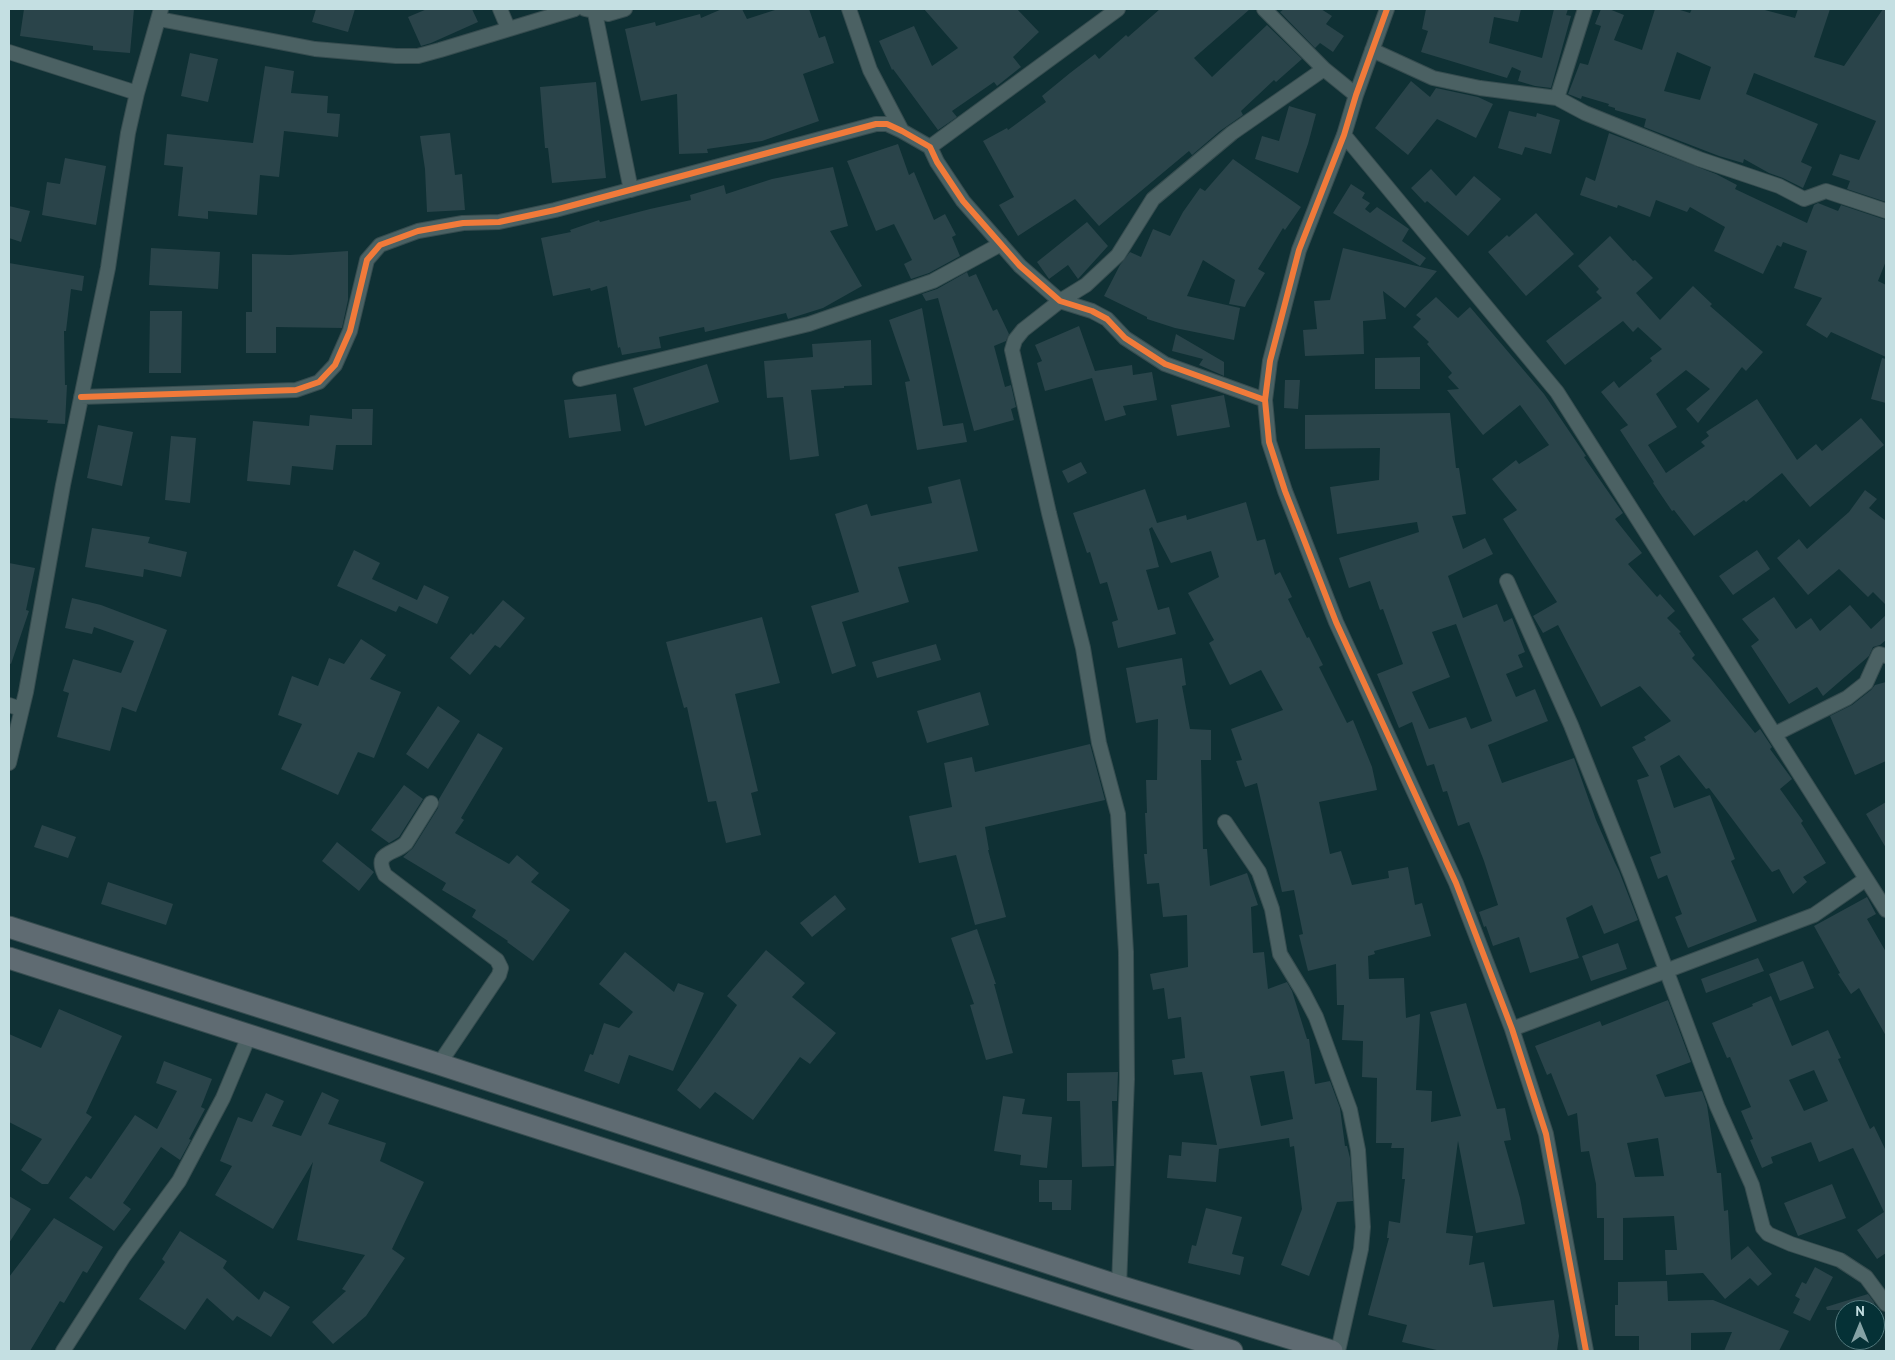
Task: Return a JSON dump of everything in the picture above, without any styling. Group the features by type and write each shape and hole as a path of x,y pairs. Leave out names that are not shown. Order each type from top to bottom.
{"main road":[{"path":"9,927 439,1064 1119,1286 1332,1351"},
{"path":"9,958 1232,1351"}],"street":[{"path":"500,9 508,28"},
{"path":"9,763 15,707 26,692 62,485 108,268 128,133 136,93 160,14 315,49 418,56 575,9"},
{"path":"624,9 608,14 590,11 631,190"},
{"path":"850,9 870,70 902,130"},
{"path":"930,147 1118,9"},
{"path":"1264,9 1324,69 1356,95"},
{"path":"1387,9 1356,95 1344,135 1299,250 1270,361 1265,400 1269,442 1336,622 1456,883 1512,1029 1546,1134 1586,1351"},
{"path":"1557,98 1585,9"},
{"path":"1372,50 1433,78 1480,88 1557,98 1585,113 1698,159 1779,186 1804,199 1826,191 1886,211"},
{"path":"9,52 136,93"},
{"path":"1119,1286 1127,1079 1126,952 1118,814 1099,743 1083,648 1049,513 1012,350 1015,340 1023,330 1060,301 1086,285 1118,255 1154,199 1232,133 1324,69"},
{"path":"81,397 296,390 319,382 334,365 350,331 366,260 380,245 418,231 463,224 498,222 555,210 876,124 887,124 902,130 930,147 937,162 963,201 1020,266 1060,301 1092,311 1107,319 1125,338 1165,364 1265,400"},
{"path":"1344,135 1557,392 1886,910"},
{"path":"580,379 809,324 933,281 1001,244"},
{"path":"1507,582 1571,726 1631,876 1717,1106 1752,1186 1763,1228 1768,1234 1791,1244 1840,1260 1866,1277 1886,1304"},
{"path":"1775,734 1847,698 1866,683 1879,654 1886,656"},
{"path":"431,804 406,843 401,848 388,852 382,858 381,867 385,875 497,960 501,968 499,975 439,1064"},
{"path":"1225,822 1259,872 1272,909 1280,954 1316,1017 1350,1110 1358,1150 1363,1227 1361,1249 1338,1351"},
{"path":"1512,1029 1814,915 1866,879"},
{"path":"63,1351 124,1256 179,1180 223,1098 250,1036"}],"building":[{"path":"24,9 134,9 130,53 93,50 93,46 20,36"},
{"path":"316,9 355,9 348,32 312,22"},
{"path":"427,9 472,9 478,22 421,46 408,17"},
{"path":"722,9 742,9 747,19 778,9 809,9 819,38 825,36 834,63 803,74 819,121 762,141 707,149 708,153 679,154 677,94 641,101 625,29 655,22 656,26 700,14 701,18"},
{"path":"924,9 1017,9 1039,32 1013,57 1021,67 997,86 994,82 952,111 957,117 938,130 892,70 879,41 914,26 932,66 958,48"},
{"path":"1160,9 1250,9 1194,58 1212,77 1267,25 1302,59 1276,82 1274,80 1241,111 1243,115 1220,131 1192,155 1189,151 1099,226 1075,199 1018,236 999,205 1014,197 983,141 1007,128 1008,130 1046,102 1042,96 1070,73 1095,54 1099,59"},
{"path":"1284,9 1321,9 1332,16 1326,24 1344,36 1333,52 1320,43 1315,48 1280,12"},
{"path":"1426,9 1521,9 1518,22 1494,17 1489,43 1542,58 1554,9 1568,9 1566,15 1571,16 1551,88 1518,81 1521,71 1512,67 1507,78 1421,52 1428,31 1422,29"},
{"path":"1601,9 1609,9 1624,15 1614,40 1642,50 1655,9 1677,9 1690,13 1692,9 1761,9 1795,18 1798,9 1830,9 1814,57 1844,66 1883,9 1886,9 1886,202 1847,189 1850,181 1832,175 1840,154 1859,160 1876,121 1754,73 1746,94 1818,124 1801,162 1812,167 1803,188 1769,173 1744,159 1743,163 1719,156 1644,127 1646,119 1615,110 1615,108 1608,106 1609,104 1582,96 1581,99 1568,94 1580,63 1588,65 1601,26 1595,24","holes":["1677,52 1711,67 1700,100 1664,91"]},
{"path":"190,53 218,59 208,102 181,96"},
{"path":"265,66 294,71 291,93 328,96 327,113 340,114 338,137 284,131 279,177 260,175 257,215 208,211 208,219 178,216 183,167 164,165 167,134 253,143"},
{"path":"1411,81 1430,97 1436,88 1478,97 1493,104 1476,138 1437,119 1408,155 1375,128"},
{"path":"596,82 606,178 552,183 548,148 545,148 540,87"},
{"path":"1289,106 1316,114 1298,173 1255,159 1262,136 1279,141"},
{"path":"1509,111 1536,117 1537,113 1560,120 1551,154 1525,147 1522,155 1498,148"},
{"path":"450,133 455,175 462,174 465,210 427,212 425,169 420,136"},
{"path":"1609,133 1716,174 1737,185 1735,189 1807,223 1814,205 1818,203 1838,211 1841,205 1886,220 1886,261 1878,281 1886,285 1886,357 1831,332 1827,338 1806,325 1822,298 1794,288 1807,251 1783,242 1781,247 1777,245 1763,274 1714,251 1725,227 1690,207 1687,212 1656,200 1650,217 1618,205 1617,208 1580,195 1586,177 1595,181"},
{"path":"898,144 909,175 914,172 934,220 945,214 956,235 952,237 960,256 929,273 911,279 904,264 912,260 894,224 876,231 847,161"},
{"path":"65,158 106,166 96,225 42,215 47,182 60,184"},
{"path":"1233,159 1301,207 1285,230 1283,228 1258,269 1265,273 1245,307 1229,304 1235,280 1203,260 1187,296 1240,308 1234,340 1175,328 1147,319 1147,317 1104,296 1120,265 1130,252 1141,257 1153,229 1170,236 1183,212 1200,188 1205,191"},
{"path":"833,167 848,226 830,231 862,286 823,308 788,319 786,313 705,332 704,327 659,337 661,348 622,355 620,347 618,348 607,286 591,291 590,288 553,296 541,238 571,232 570,230 599,220 600,222 691,200 690,195 724,185 726,194 772,179"},
{"path":"1431,169 1456,196 1474,176 1501,199 1468,236 1427,201 1425,203 1411,188"},
{"path":"1351,184 1365,193 1362,198 1370,203 1365,209 1370,213 1377,207 1409,229 1402,241 1426,258 1420,266 1333,213"},
{"path":"9,206 30,211 21,242 9,238"},
{"path":"1536,213 1574,254 1526,296 1488,252 1507,235 1509,237"},
{"path":"1087,222 1108,246 1078,279 1068,265 1049,279 1037,262"},
{"path":"1610,236 1633,261 1635,260 1653,278 1636,293 1660,320 1693,286 1712,304 1710,306 1763,352 1746,371 1742,367 1698,423 1686,409 1710,389 1686,370 1656,394 1677,427 1648,445 1666,473 1705,446 1701,442 1709,436 1706,432 1757,399 1797,460 1816,444 1822,451 1861,418 1884,445 1810,507 1782,473 1746,502 1744,500 1694,536 1674,510 1672,511 1653,483 1620,430 1628,425 1601,392 1614,381 1619,388 1652,361 1650,358 1662,349 1638,327 1633,332 1623,321 1565,365 1546,341 1602,298 1596,292 1599,289 1578,266"},
{"path":"151,248 220,252 218,289 149,285"},
{"path":"1343,248 1437,271 1405,308 1383,291 1386,319 1363,321 1364,354 1305,356 1303,330 1317,329 1314,301 1330,300"},
{"path":"348,251 348,300 342,328 276,327 276,353 246,353 246,312 252,312 252,254 290,255"},
{"path":"9,263 84,276 82,291 71,289 66,331 64,331 65,385 67,385 65,424 47,423 48,420 9,418"},
{"path":"967,272 969,277 976,274 993,311 997,309 1009,334 1006,341 994,346 1005,387 1011,385 1016,407 1011,409 1014,420 974,431 938,298 926,301 922,294 937,289"},
{"path":"1436,297 1458,318 1470,307 1544,394 1586,456 1584,457 1623,513 1615,519 1642,553 1628,564 1657,597 1660,594 1675,611 1667,618 1681,632 1679,633 1695,655 1692,658 1755,733 1760,729 1772,747 1770,749 1792,779 1780,789 1803,821 1801,823 1826,863 1803,877 1807,882 1793,894 1779,869 1772,872 1709,788 1706,789 1679,755 1660,766 1674,808 1710,795 1735,859 1731,861 1757,921 1688,948 1675,917 1682,914 1667,875 1658,879 1650,857 1661,853 1637,780 1649,776 1632,747 1646,740 1644,737 1671,721 1640,686 1601,707 1558,625 1543,633 1533,616 1557,602 1503,519 1517,510 1492,479 1516,460 1519,464 1549,445 1520,405 1483,435 1447,390 1459,389 1448,377 1452,373 1427,344 1429,342 1413,327 1421,319 1416,315"},
{"path":"922,308 943,426 963,423 967,442 917,450 905,382 910,381 889,320"},
{"path":"150,311 182,311 181,373 149,373"},
{"path":"1079,326 1095,371 1132,365 1133,375 1152,372 1157,400 1123,406 1126,415 1105,421 1092,378 1045,391 1037,363 1042,361 1035,345"},
{"path":"1176,334 1224,362 1224,376 1199,365 1203,359 1172,351"},
{"path":"871,340 872,385 811,390 819,456 790,460 783,397 767,398 764,361 813,357 812,344"},
{"path":"1420,357 1420,389 1375,389 1375,358"},
{"path":"1882,358 1886,359 1886,403 1871,399"},
{"path":"707,364 719,402 645,426 633,388"},
{"path":"1285,380 1300,380 1298,409 1284,408"},
{"path":"616,394 621,431 569,438 564,400"},
{"path":"1224,395 1230,427 1177,436 1171,405"},
{"path":"352,409 373,409 372,445 336,445 333,470 292,466 290,485 247,481 253,421 309,426 310,415 352,419"},
{"path":"1450,413 1456,468 1459,468 1466,514 1452,516 1463,549 1485,538 1493,554 1448,576 1463,618 1497,604 1504,622 1512,618 1525,652 1518,655 1523,667 1506,674 1516,697 1535,689 1548,721 1488,745 1502,783 1574,758 1596,820 1638,920 1604,934 1592,905 1566,918 1579,958 1530,973 1519,937 1493,946 1479,912 1498,905 1469,822 1458,826 1447,791 1443,792 1434,764 1427,766 1412,722 1399,728 1377,674 1403,664 1383,609 1380,610 1370,581 1349,588 1339,558 1419,532 1417,522 1337,534 1330,487 1379,480 1380,448 1305,449 1305,415","holes":["1456,624 1492,721 1471,729 1466,717 1429,729 1412,692 1450,677 1432,632"]},
{"path":"98,425 133,432 122,486 87,478"},
{"path":"171,436 196,438 190,503 165,500"},
{"path":"1081,462 1087,473 1068,483 1062,471"},
{"path":"960,479 978,551 898,567 909,602 842,622 856,666 832,674 811,606 859,592 835,514 867,504 871,516 932,503 928,487"},
{"path":"1145,489 1157,523 1186,515 1187,520 1246,502 1257,541 1265,539 1275,575 1280,572 1292,597 1288,599 1323,665 1319,667 1347,723 1353,720 1372,767 1377,790 1319,802 1330,854 1341,851 1352,885 1389,878 1388,871 1408,867 1415,905 1422,903 1431,936 1374,951 1375,954 1368,956 1369,979 1404,978 1406,1018 1420,1014 1416,1090 1432,1091 1431,1122 1461,1116 1430,1012 1466,1003 1497,1109 1505,1108 1511,1140 1504,1141 1520,1198 1525,1224 1476,1233 1458,1141 1446,1233 1473,1236 1469,1265 1484,1262 1493,1307 1554,1300 1559,1336 1557,1351 1441,1351 1402,1342 1407,1325 1368,1315 1389,1238 1387,1238 1389,1221 1400,1223 1405,1179 1402,1179 1404,1148 1391,1148 1392,1143 1376,1143 1377,1078 1362,1077 1363,1041 1342,1040 1344,1005 1337,1005 1336,964 1308,971 1299,935 1303,934 1294,890 1282,892 1257,783 1245,787 1236,761 1242,760 1231,729 1283,710 1261,670 1230,685 1209,643 1214,640 1188,593 1219,577 1211,551 1171,563 1152,527 1149,529 1159,567 1146,570 1158,610 1169,607 1176,634 1118,648 1112,622 1118,620 1107,582 1100,584 1090,552 1087,553 1073,513"},
{"path":"1865,490 1877,499 1869,508 1886,521 1886,605 1873,592 1868,597 1839,569 1808,595 1777,558 1799,539 1807,549 1849,512"},
{"path":"92,528 150,537 148,543 187,552 181,577 144,569 143,577 85,567"},
{"path":"354,550 380,563 372,579 417,600 424,585 449,597 437,624 399,606 396,612 337,586"},
{"path":"1757,550 1770,569 1733,595 1719,576"},
{"path":"9,563 35,568 26,610 29,611 11,664 9,663"},
{"path":"1774,597 1796,629 1811,618 1820,631 1850,605 1871,629 1886,615 1886,640 1880,645 1873,647 1869,656 1823,696 1817,687 1789,704 1751,646 1759,640 1742,619"},
{"path":"72,598 101,605 167,630 136,712 122,707 110,751 57,737 69,693 63,691 73,659 121,673 134,641 94,627 92,634 65,628"},
{"path":"503,600 525,618 500,648 495,645 470,675 450,658"},
{"path":"762,617 780,683 735,694 758,791 751,793 761,835 726,843 716,801 708,802 687,707 684,708 666,642"},
{"path":"361,639 386,655 370,679 401,692 374,758 358,752 338,795 281,769 302,724 278,715 292,676 318,686 329,658 344,664"},
{"path":"936,644 941,660 877,678 872,662"},
{"path":"1182,658 1186,685 1182,686 1190,729 1211,730 1211,760 1201,760 1203,849 1207,849 1210,886 1247,873 1258,905 1251,907 1253,953 1264,952 1268,989 1287,982 1292,991 1307,1039 1309,1039 1315,1084 1330,1081 1340,1108 1345,1146 1347,1146 1350,1158 1353,1201 1337,1202 1309,1276 1281,1265 1302,1209 1294,1146 1290,1147 1289,1138 1219,1149 1216,1182 1167,1178 1169,1155 1181,1156 1182,1142 1217,1145 1202,1072 1174,1075 1172,1060 1185,1058 1181,1017 1168,1019 1164,988 1153,990 1150,974 1188,967 1187,915 1163,917 1159,883 1147,884 1144,854 1147,854 1146,780 1157,780 1158,719 1136,723 1126,668","holes":["1284,1071 1293,1119 1261,1126 1250,1076"]},
{"path":"1886,682 1886,761 1855,775 1830,716 1852,705 1875,685"},
{"path":"980,692 989,725 927,743 917,711"},
{"path":"438,706 460,721 428,769 406,754"},
{"path":"478,733 503,748 461,818 464,820 455,833 509,864 517,855 539,873 531,882 570,910 533,961 508,941 472,917 476,910 442,890 446,883 403,857 413,848 438,808 439,799"},
{"path":"1090,744 1105,800 985,827 988,850 1006,917 975,925 956,855 919,863 909,816 952,807 944,763 972,757 975,772"},
{"path":"404,785 423,799 399,837 389,843 371,830"},
{"path":"1886,802 1886,848 1866,814"},
{"path":"42,825 76,837 68,858 34,847"},
{"path":"337,842 374,872 359,891 322,861"},
{"path":"108,882 173,904 166,925 101,904"},
{"path":"835,895 846,909 812,937 800,923"},
{"path":"1867,897 1876,914 1867,919 1886,952 1886,1036 1859,988 1851,994 1838,974 1840,973 1814,926"},
{"path":"977,929 996,984 994,984 1013,1053 986,1060 970,1005 974,1004 951,938"},
{"path":"1618,943 1627,969 1591,981 1582,956"},
{"path":"766,950 805,983 792,997 836,1033 810,1064 800,1057 753,1120 715,1092 700,1109 677,1090 737,1005 727,996"},
{"path":"625,952 674,992 678,983 704,993 673,1071 629,1055 619,1084 584,1071 590,1054 593,1055 604,1023 619,1028 633,1012 599,984"},
{"path":"1758,958 1764,971 1706,993 1701,979"},
{"path":"1803,961 1814,988 1780,1001 1769,974"},
{"path":"1771,996 1792,1046 1828,1030 1841,1058 1838,1059 1870,1129 1874,1126 1886,1151 1886,1253 1877,1259 1857,1230 1884,1212 1853,1148 1819,1162 1811,1142 1771,1157 1773,1163 1762,1168 1750,1140 1753,1139 1741,1111 1751,1107 1730,1057 1727,1058 1712,1023 1753,1006 1752,1004","holes":["1814,1070 1828,1101 1804,1111 1789,1080"]},
{"path":"1668,1000 1691,1062 1656,1075 1665,1097 1702,1091 1707,1105 1717,1173 1721,1173 1724,1211 1728,1210 1731,1260 1748,1246 1772,1274 1758,1286 1750,1278 1725,1299 1703,1273 1666,1275 1665,1250 1677,1250 1674,1216 1623,1218 1623,1260 1604,1260 1604,1218 1597,1218 1596,1184 1589,1151 1581,1152 1577,1113 1568,1116 1551,1073 1547,1075 1535,1046 1600,1021 1602,1026","holes":["1658,1138 1664,1176 1635,1177 1627,1143"]},
{"path":"59,1009 122,1036 86,1113 92,1117 48,1184 42,1184 21,1170 42,1139 9,1122 9,1034 41,1048"},
{"path":"164,1061 212,1079 201,1107 205,1109 180,1160 161,1147 123,1203 131,1209 114,1231 69,1198 86,1176 91,1179 135,1115 157,1129 177,1091 156,1083"},
{"path":"1118,1072 1117,1101 1112,1101 1114,1166 1082,1167 1080,1101 1067,1101 1067,1073"},
{"path":"322,1092 339,1100 328,1124 386,1143 380,1161 424,1182 392,1249 405,1258 366,1316 333,1344 312,1322 346,1291 342,1289 365,1255 297,1240 313,1162 273,1229 215,1195 232,1166 220,1161 238,1117 252,1122 266,1093 284,1101 272,1126 301,1136"},
{"path":"1003,1096 1025,1099 1022,1114 1052,1117 1047,1168 1020,1165 1021,1155 994,1151"},
{"path":"1039,1180 1072,1180 1071,1210 1052,1210 1052,1202 1039,1202"},
{"path":"1832,1184 1846,1218 1798,1236 1784,1203"},
{"path":"9,1196 31,1209 9,1243"},
{"path":"1206,1208 1242,1217 1232,1254 1244,1257 1240,1275 1188,1263 1192,1245 1196,1246"},
{"path":"54,1218 103,1247 87,1273 83,1271 64,1303 60,1301 30,1351 9,1351 9,1277"},
{"path":"180,1231 227,1261 223,1268 259,1300 264,1291 290,1307 271,1337 237,1316 233,1321 207,1298 185,1330 139,1299 165,1262 162,1259"},
{"path":"1815,1267 1833,1277 1810,1321 1793,1313 1800,1299 1795,1296 1802,1282 1806,1284"},
{"path":"1667,1281 1668,1301 1713,1300 1789,1331 1779,1351 1724,1351 1732,1332 1691,1333 1691,1351 1639,1351 1639,1336 1615,1336 1615,1305 1618,1305 1618,1282"},
{"path":"1868,1294 1872,1300 1849,1300"},
{"path":"1835,1304 1835,1310 1827,1310 1826,1307"}],"cycle path":[{"path":"1387,9 1356,95 1344,135 1299,250 1270,361 1265,400 1269,442 1285,491 1336,622 1456,883 1512,1029 1546,1134 1586,1351"},
{"path":"81,397 296,390 319,382 335,365 350,331 367,260 380,245 418,231 463,223 499,222 555,210 876,124 887,124 930,147 937,162 963,201 1020,266 1060,301 1092,311 1107,319 1125,338 1165,364 1265,400"}]}
